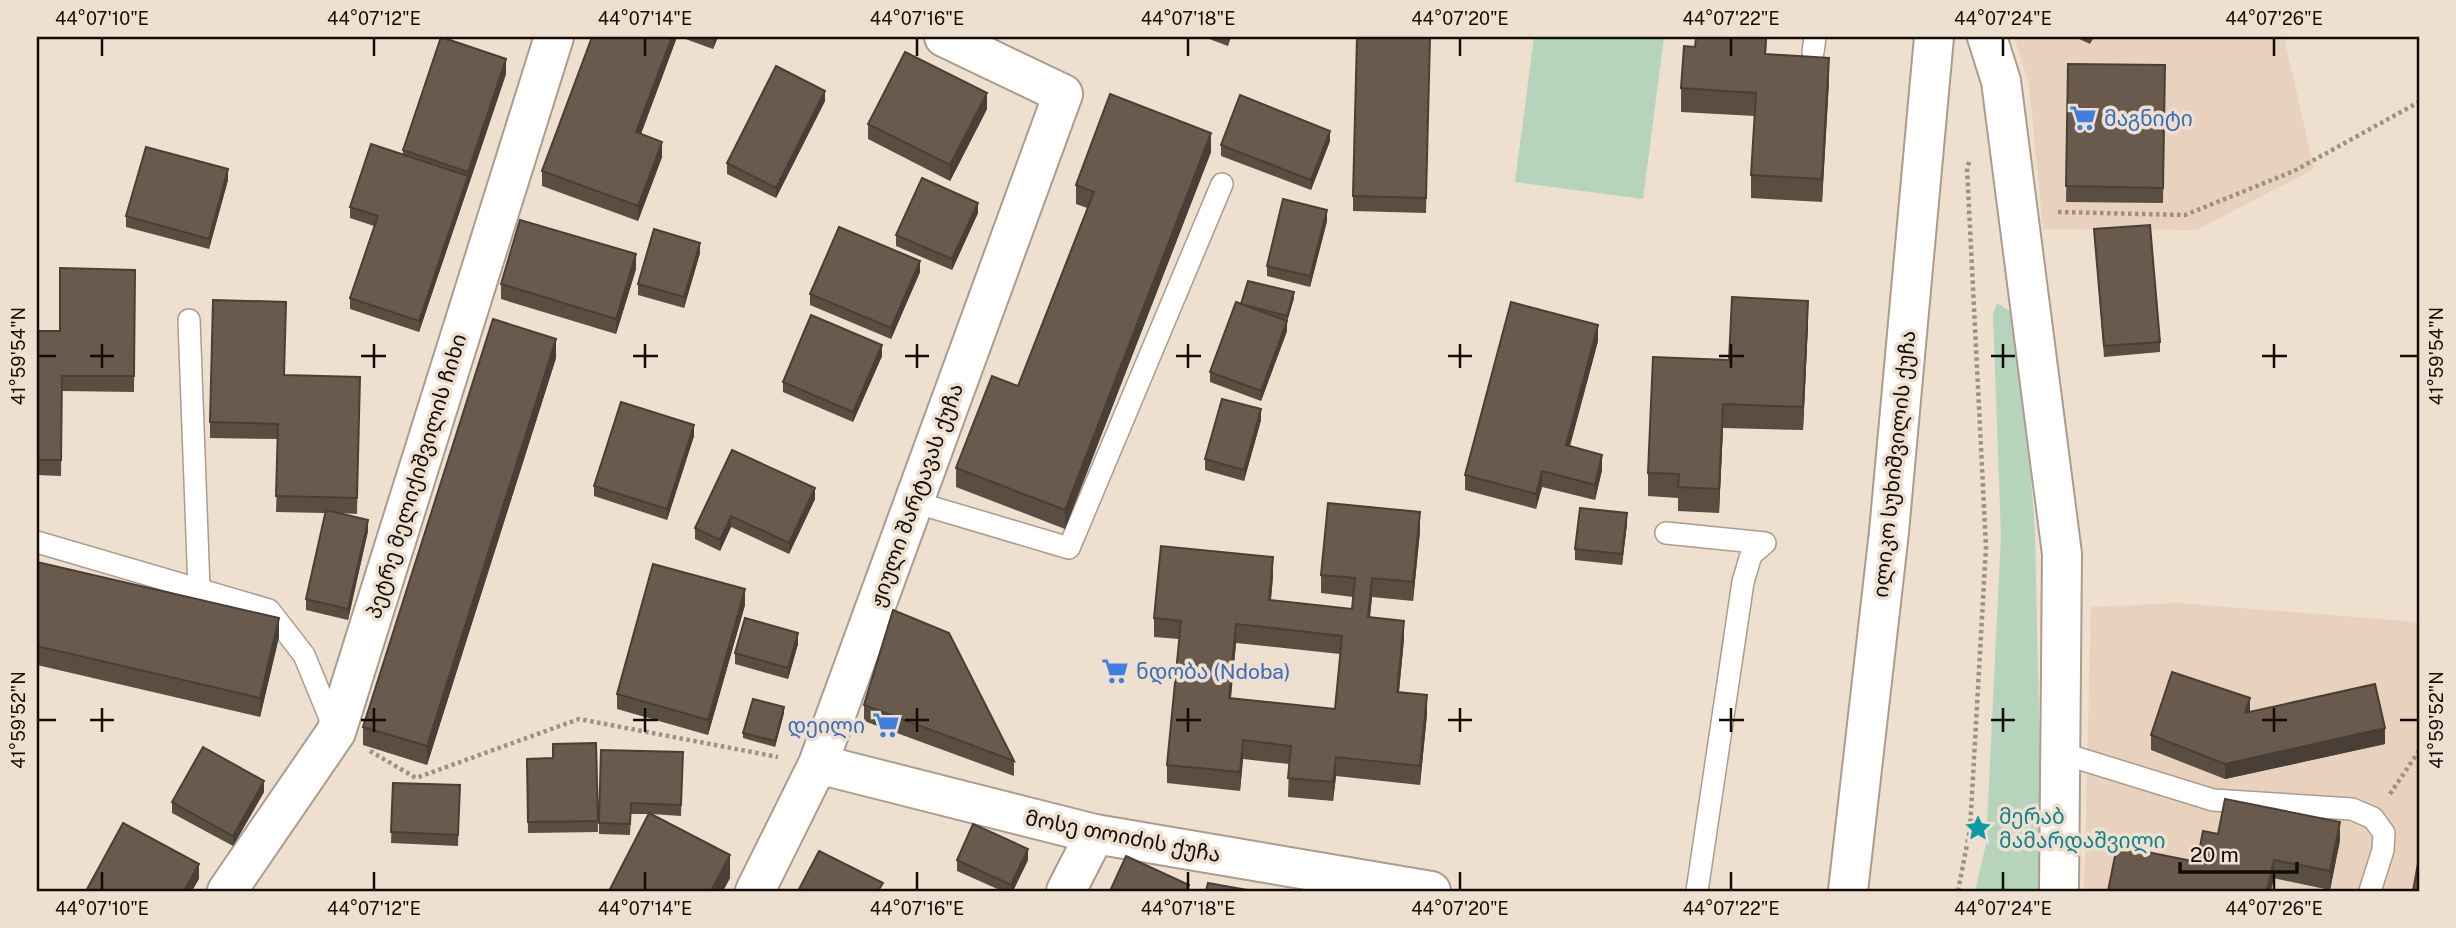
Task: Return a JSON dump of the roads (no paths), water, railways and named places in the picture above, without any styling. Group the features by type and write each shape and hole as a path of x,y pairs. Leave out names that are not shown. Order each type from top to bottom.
{"street":[{"name":"პეტრე მელიქიშვილის ჩიხი","path":"227,891 336,732 554,37"},
{"name":"ჟიული შარტავას ქუჩა","path":"755,891 818,764 1063,93 944,37"},
{"name":"ილიკო სუხიშვილის ქუჩა","path":"1848,891 1889,532 1934,37"},
{"path":"1987,37 2001,81 2062,554 2059,891"},
{"name":"მოსე თოიძის ქუჩა","path":"818,764 1095,834 1431,891"},
{"path":"1066,891 1095,834"}],"lane":[{"path":"914,502 1069,548 1222,184"},
{"path":"189,320 199,589"},
{"path":"1665,533 1765,543 1751,555 1743,582 1698,891"},
{"path":"37,541 269,610 304,655 336,732"},
{"path":"2061,753 2213,800 2352,809 2373,818 2385,833 2383,850 2370,891"}],"place":[{"name":"მაგნიტი","path":"2083,118"},
{"name":"ნდობა (Ndoba)","path":"1115,671"},
{"name":"დეილი","path":"886,725"},
{"name":"მერაბ მამარდაშვილი","path":"1978,828"}]}
